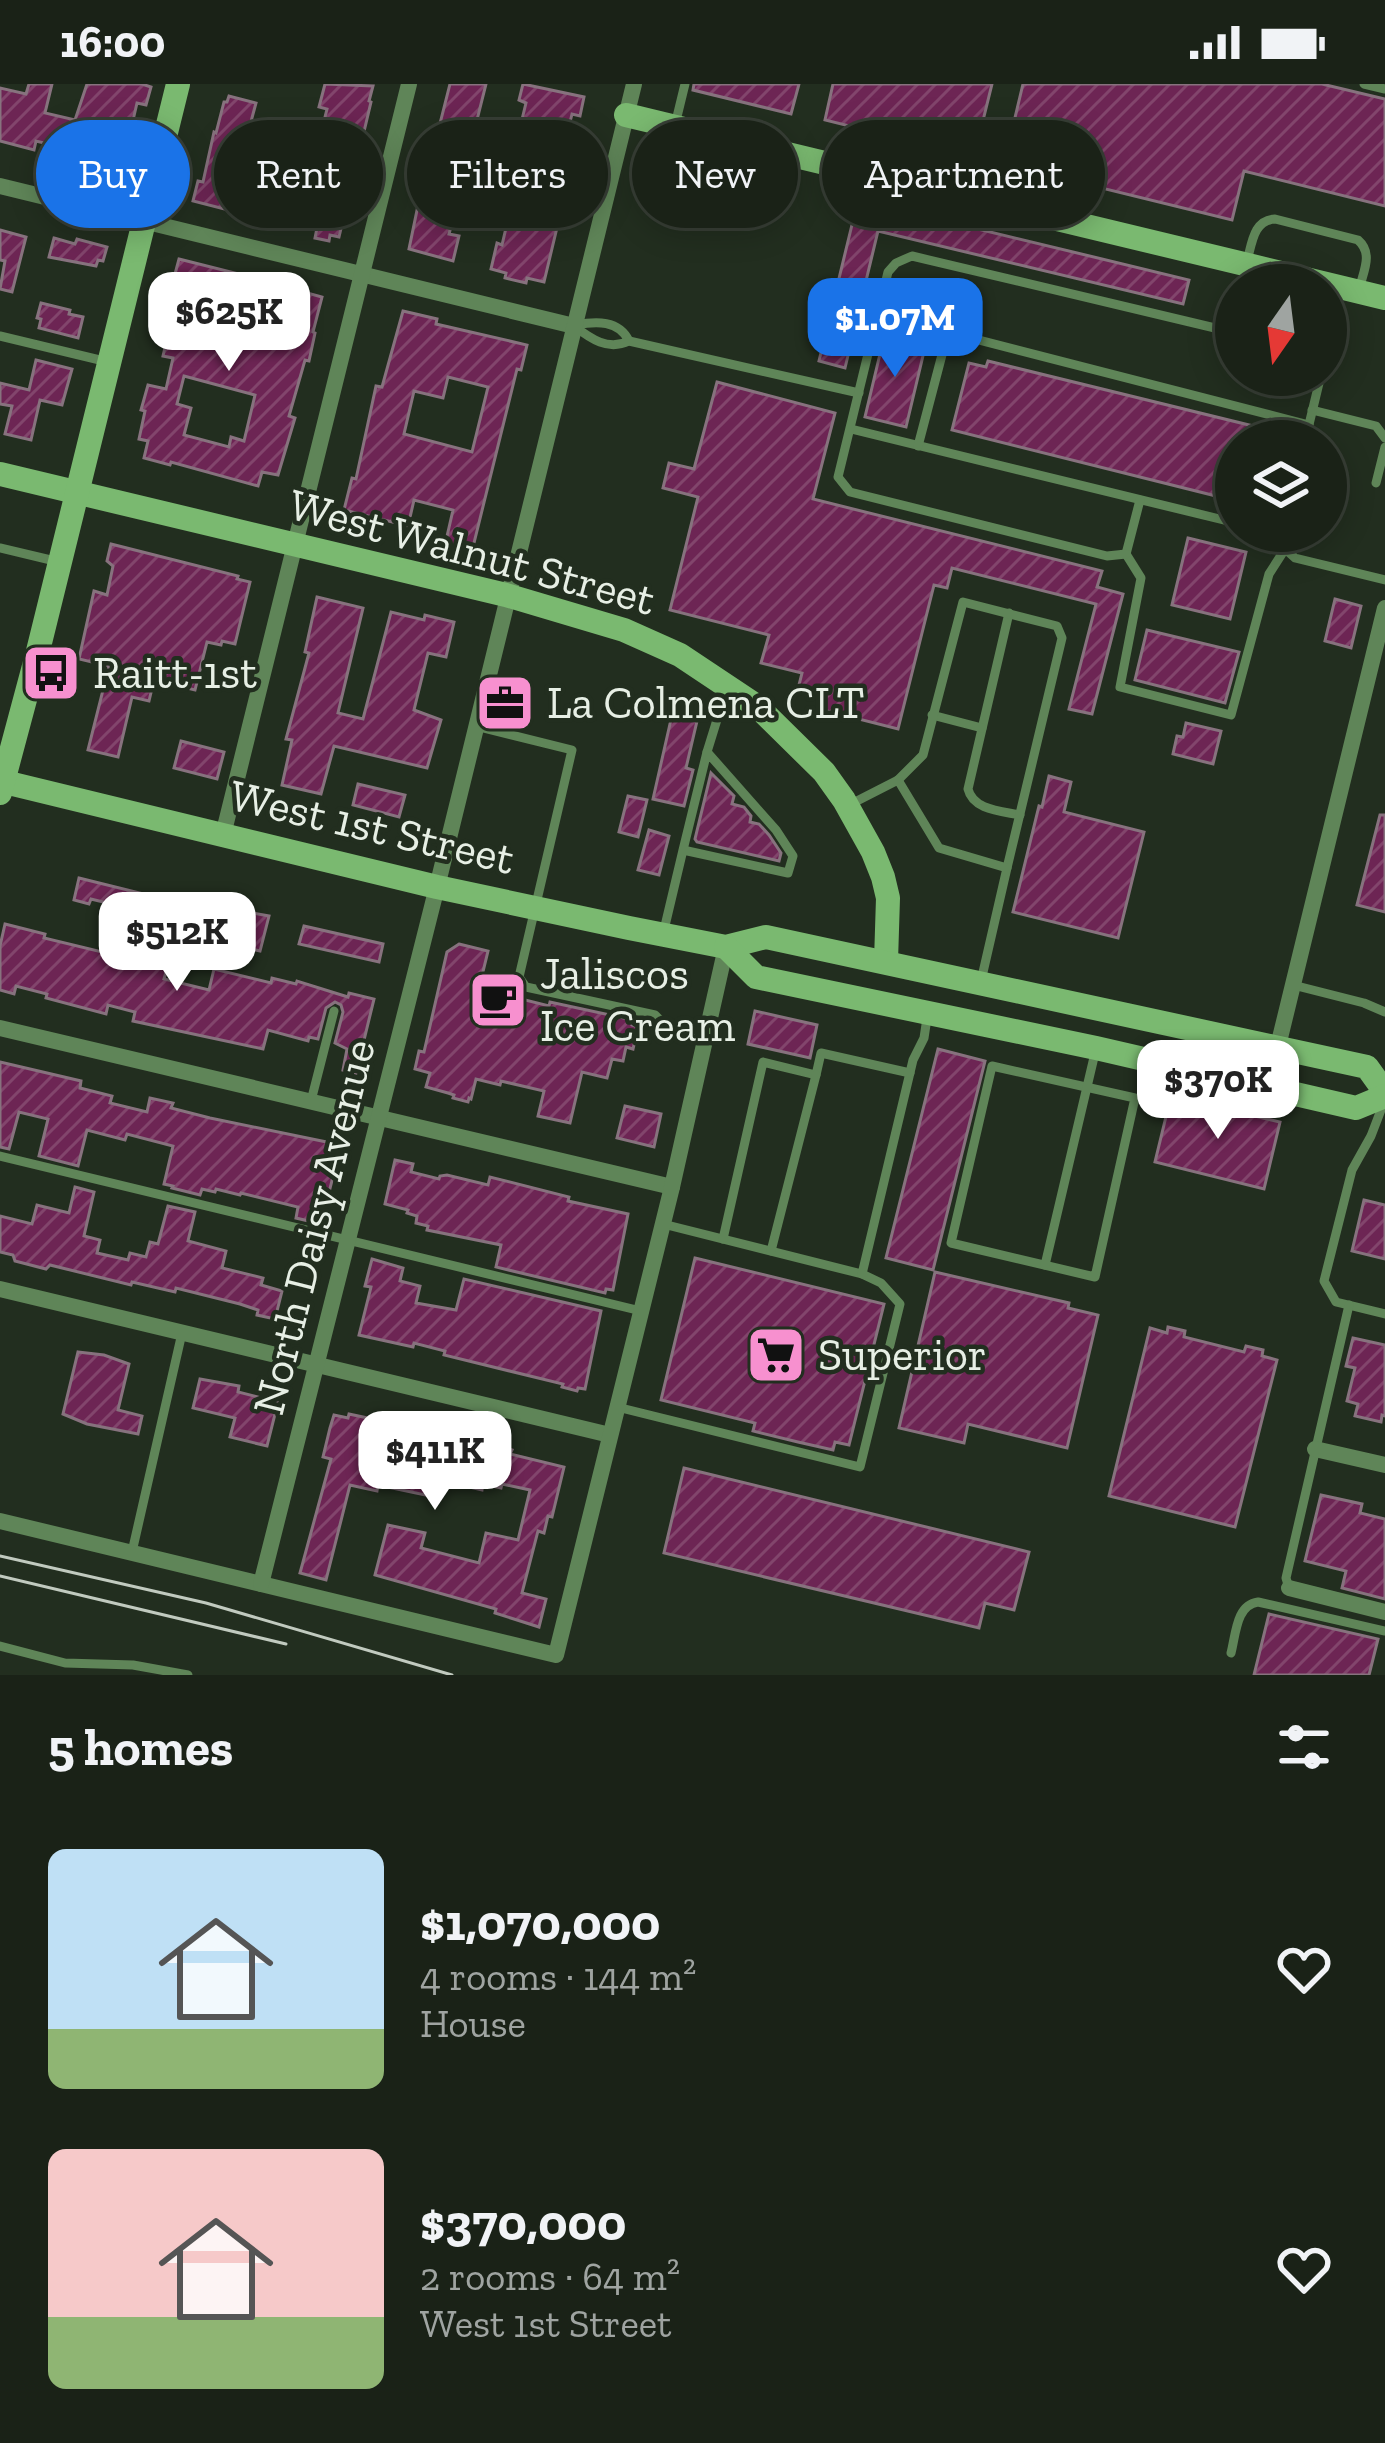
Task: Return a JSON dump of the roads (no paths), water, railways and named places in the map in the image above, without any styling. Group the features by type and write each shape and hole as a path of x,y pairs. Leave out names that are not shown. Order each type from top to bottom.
{"street":[{"path":"169,120 178,84"},
{"path":"223,836 409,84"},
{"name":"North Daisy Avenue","path":"261,1583 634,84"},
{"path":"626,115 646,120"},
{"path":"798,157 1242,264"},
{"path":"0,186 36,195"},
{"path":"1,786 143,228"},
{"path":"174,228 574,326"},
{"path":"1347,289 1385,298"},
{"name":"West Walnut Street","path":"0,474 506,596 623,631 680,655 758,707 824,772 847,806 883,877 888,898 886,961"},
{"path":"1268,1087 1385,608"},
{"name":"West 1st Street","path":"1,786 663,935 726,947 766,937 1278,1046 1367,1067 1385,1096 1356,1108 756,977 726,947"},
{"path":"0,1521 556,1654 672,1187 726,947"},
{"path":"0,1028 672,1187"},
{"path":"0,1289 610,1435"},
{"path":"1315,1449 1385,1465"},
{"path":"1289,1588 1385,1612"}],"lane":[{"path":"677,120 685,84"},
{"path":"1364,84 1385,89"},
{"path":"1246,264 1257,228 1268,219 1352,237 1366,249 1367,257 1358,292"},
{"path":"1126,554 1107,556 850,492 838,476 888,272 912,256 1215,328"},
{"path":"878,314 1290,420"},
{"path":"574,326 594,321 613,326 629,341"},
{"path":"574,326 608,344 629,341 859,393"},
{"path":"918,446 948,332"},
{"path":"0,336 110,362"},
{"path":"1310,420 1316,396"},
{"path":"1312,410 1376,426 1385,442 1376,483"},
{"path":"851,429 1215,518"},
{"path":"1140,500 1126,554 1142,578 1120,687 1232,715 1269,574 1283,552"},
{"path":"0,548 60,562"},
{"path":"1288,552 1294,558 1385,580"},
{"path":"847,806 898,780 923,755 963,602 1057,626 1062,638 981,982"},
{"path":"1009,613 968,789 976,804 1020,815"},
{"path":"663,935 707,752 720,710 733,689"},
{"path":"932,715 982,728"},
{"path":"475,726 572,750 519,977 526,987 655,1015 670,1030 705,1039"},
{"path":"683,850 788,873 793,856 707,752"},
{"path":"898,780 939,848 1007,868"},
{"path":"1293,985 1385,1012"},
{"path":"311,1101 334,1011"},
{"path":"862,1274 928,1013"},
{"path":"1045,1265 1096,1048"},
{"path":"771,1251 821,1053 910,1073"},
{"path":"723,1239 763,1062 815,1076"},
{"path":"992,1066 1087,1087 1136,1098 1095,1277 951,1244 992,1066"},
{"path":"1385,1096 1352,1171 1324,1281 1336,1302 1385,1314"},
{"path":"0,1156 641,1311"},
{"path":"617,1407 860,1467 900,1304 881,1283 862,1274 663,1224"},
{"path":"1289,1588 1286,1578 1349,1306"},
{"path":"132,1552 182,1333"},
{"path":"1231,1653 1242,1610 1258,1602 1385,1631"},
{"path":"0,1646 65,1663 133,1665 188,1675"}],"tram line":[{"path":"0,1556 206,1603 452,1675"},
{"path":"0,1576 286,1644"}],"place":[{"name":"Raitt-1st","path":"51,673"},
{"name":"La Colmena CLT","path":"505,703"},
{"name":"Jaliscos Ice Cream","path":"498,1000"},
{"name":"Superior","path":"776,1355"}]}
